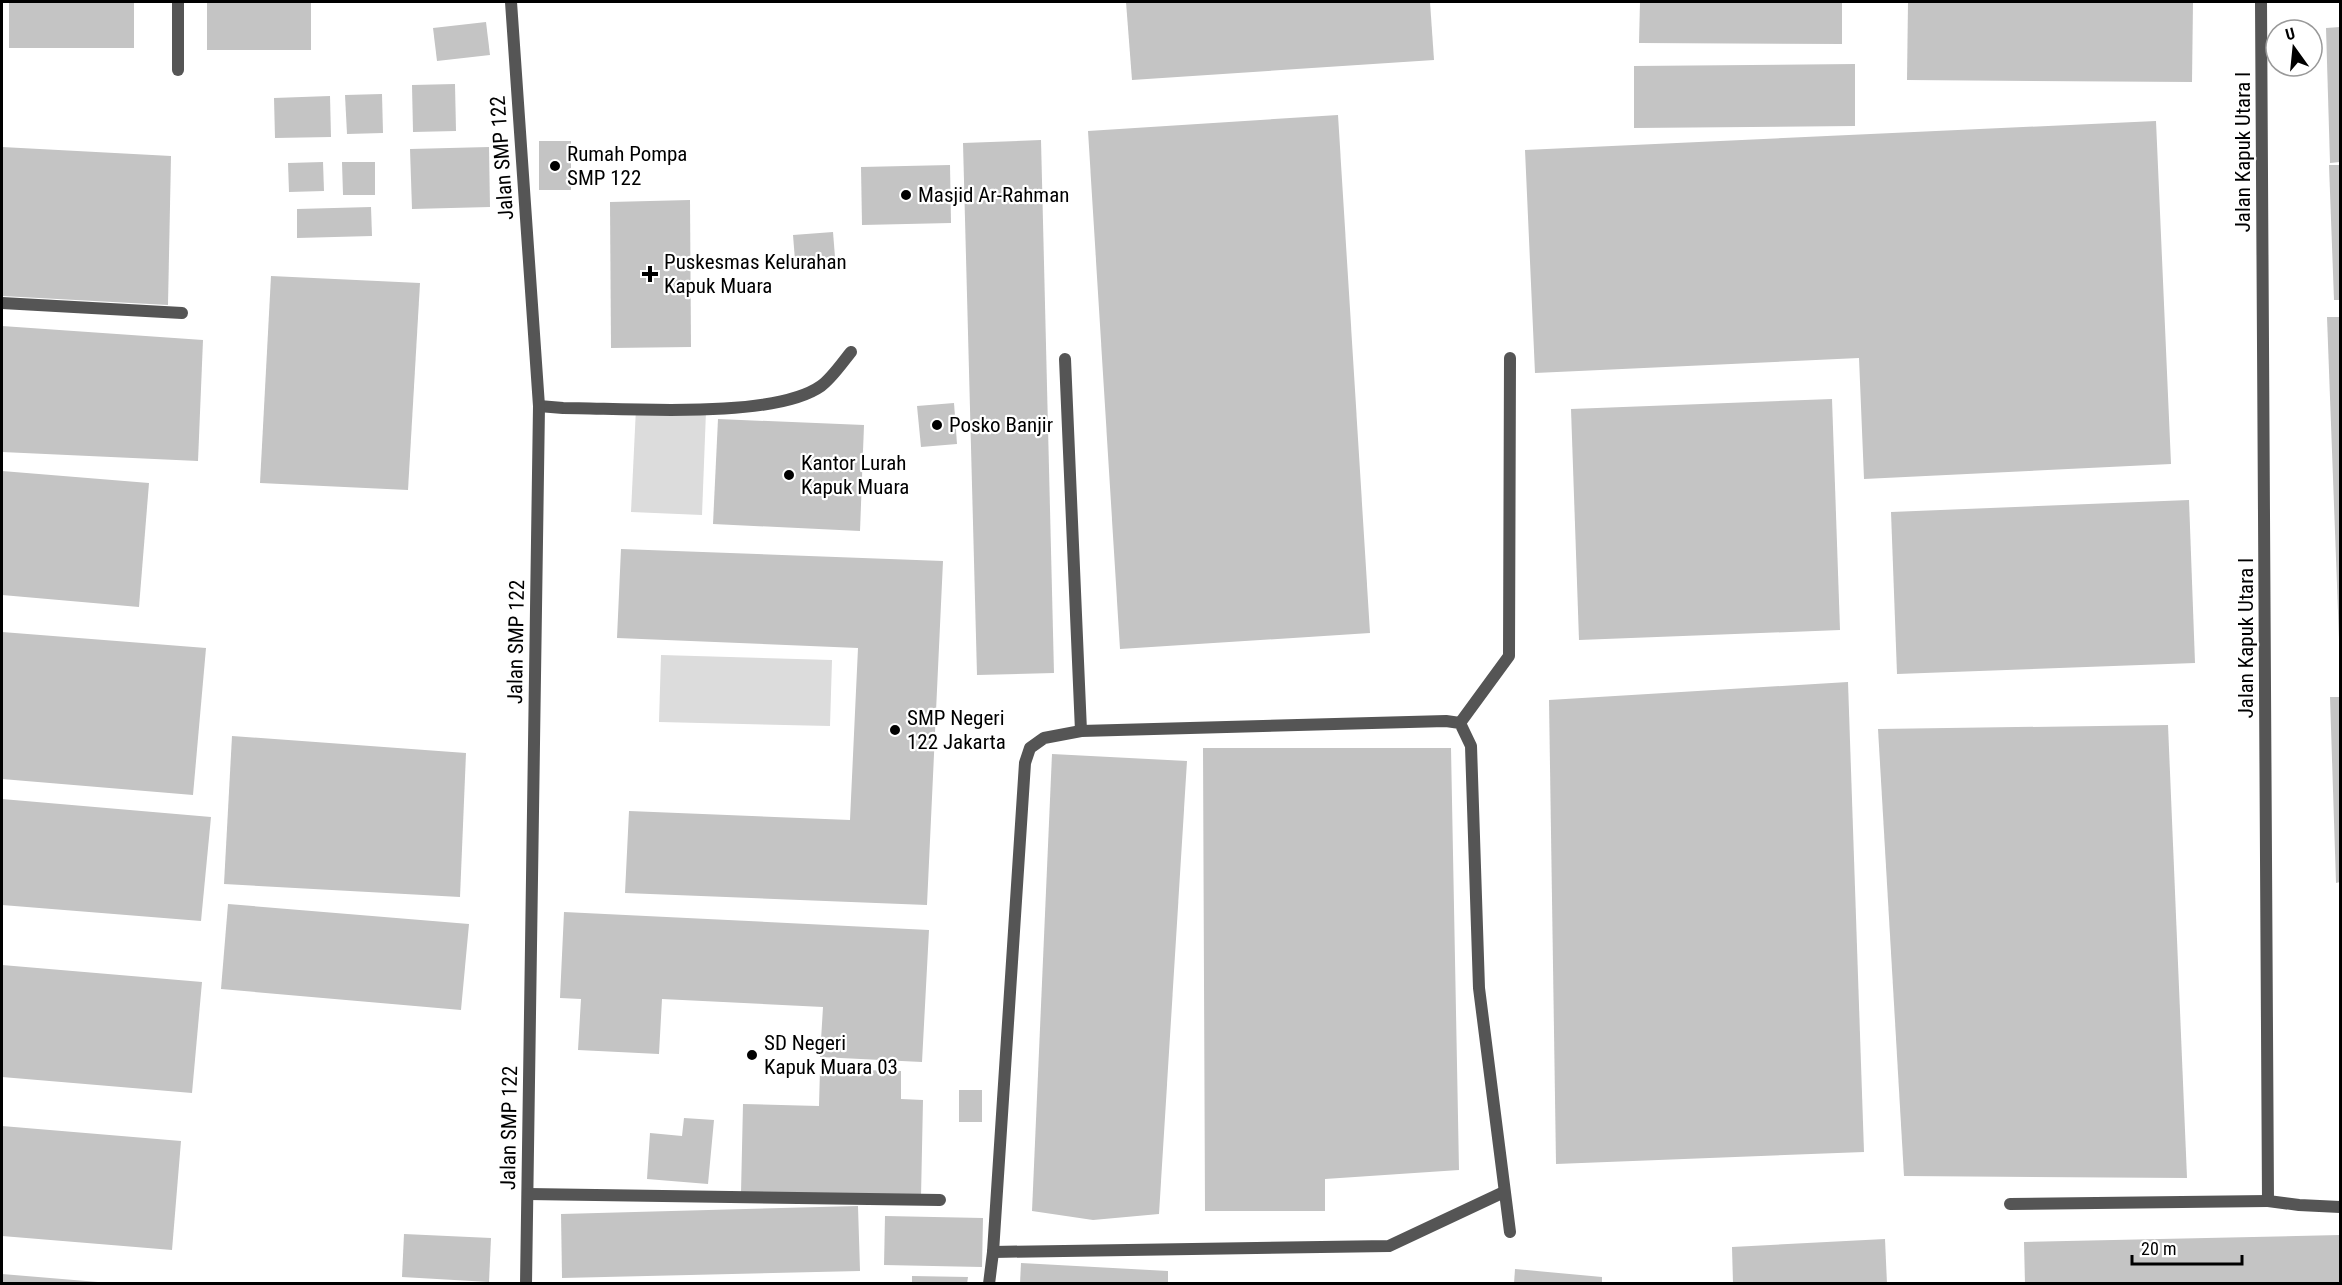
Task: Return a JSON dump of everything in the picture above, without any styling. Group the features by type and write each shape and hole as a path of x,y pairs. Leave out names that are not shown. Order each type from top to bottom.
{"street":[{"path":"178,2 178,70"},
{"name":"Jalan SMP 122","path":"511,2 538,406 526,1284"},
{"name":"Jalan Kapuk Utara I","path":"2261,2 2268,1201"},
{"path":"2,303 182,313"},
{"path":"538,406 726,409 768,403 795,397 822,385 851,352"},
{"path":"1460,723 1509,656 1510,358"},
{"path":"1065,359 1081,731"},
{"path":"989,1284 1025,763 1030,748 1044,738 1081,731 1446,721 1460,723"},
{"path":"1460,723 1471,746 1479,988 1510,1232"},
{"path":"993,1252 1389,1246 1504,1192"},
{"path":"528,1194 940,1200"},
{"path":"2010,1204 2268,1201 2340,1207"}],"shaded area":[{"path":"636,408 706,411 702,515 631,512"},
{"path":"661,655 832,660 830,726 659,722"}],"building":[{"path":"9,2 134,2 134,48 9,48"},
{"path":"207,2 311,2 311,50 207,50"},
{"path":"1126,2 1430,2 1434,60 1132,80"},
{"path":"1640,2 1842,2 1842,44 1639,43"},
{"path":"1908,2 2193,2 2192,82 1907,80"},
{"path":"486,22 490,55 437,61 433,28"},
{"path":"2340,27 2340,162 2330,163 2326,28"},
{"path":"1855,64 1855,126 1634,128 1634,66"},
{"path":"455,84 456,131 413,132 412,85"},
{"path":"382,94 383,133 347,134 345,95"},
{"path":"330,96 331,137 275,138 274,98"},
{"path":"1338,115 1370,633 1120,649 1088,131"},
{"path":"2156,121 2171,464 1864,479 1859,358 1535,373 1525,150"},
{"path":"1041,140 1054,673 977,675 963,143"},
{"name":"Rumah Pompa SMP 122","path":"539,141 571,141 571,190 539,190"},
{"path":"2,147 171,156 168,305 2,296"},
{"path":"489,147 490,207 412,209 410,149"},
{"path":"323,162 324,191 289,192 288,163"},
{"path":"342,162 375,162 375,195 343,195"},
{"name":"Masjid Ar-Rahman","path":"950,165 951,223 862,225 861,167"},
{"path":"2329,165 2340,165 2340,300 2334,300"},
{"name":"Puskesmas Kelurahan Kapuk Muara","path":"690,200 691,347 611,348 610,202"},
{"path":"371,207 372,236 297,238 297,209"},
{"path":"833,232 835,257 795,260 793,235"},
{"path":"271,276 420,283 408,490 260,483"},
{"path":"2327,317 2340,317 2339,639"},
{"path":"2,326 203,340 198,461 2,452"},
{"path":"1832,399 1840,630 1579,640 1571,409"},
{"name":"Posko Banjir","path":"954,403 957,444 921,447 917,406"},
{"name":"Kantor Lurah Kapuk Muara","path":"718,419 864,425 860,531 713,524"},
{"path":"2,471 149,483 139,607 2,595"},
{"path":"2189,500 2195,663 1897,674 1891,512"},
{"name":"SMP Negeri 122 Jakarta","path":"621,549 943,561 927,905 625,893 629,811 850,820 858,648 617,638"},
{"path":"2,632 206,648 193,795 2,779"},
{"path":"1848,682 1864,1152 1556,1164 1549,700"},
{"path":"2330,697 2340,697 2340,882 2336,883"},
{"path":"2168,725 2187,1178 1904,1176 1878,729"},
{"path":"232,736 466,753 460,897 224,884"},
{"path":"1203,748 1451,748 1459,1170 1325,1179 1325,1211 1205,1211"},
{"path":"1052,754 1187,761 1159,1214 1093,1220 1032,1211"},
{"path":"2,799 211,817 201,921 2,905"},
{"path":"228,904 469,924 461,1010 221,989"},
{"path":"564,912 929,930 922,1062 820,1057 823,1007 662,999 659,1054 578,1050 581,999 560,998"},
{"path":"2,965 202,982 192,1093 2,1077"},
{"path":"820,1069 901,1071 901,1099 923,1100 921,1197 741,1193 743,1104 819,1106"},
{"path":"959,1090 982,1090 982,1122 959,1122"},
{"path":"684,1118 714,1120 708,1184 647,1179 650,1133 682,1136"},
{"path":"2,1126 181,1141 172,1250 2,1236"},
{"path":"858,1206 860,1271 562,1278 561,1214"},
{"path":"885,1216 983,1218 982,1267 884,1265"},
{"path":"404,1234 491,1238 489,1282 402,1277"},
{"path":"2340,1235 2340,1284 2025,1284 2024,1242"},
{"path":"1885,1239 1887,1284 1733,1284 1732,1247"},
{"path":"1021,1263 1168,1271 1168,1284 1020,1284"},
{"path":"1515,1269 1602,1277 1602,1284 1514,1284"},
{"path":"2,1274 98,1282 98,1284 2,1284"},
{"path":"912,1276 968,1277 967,1284 912,1284"}],"place":[{"name":"Rumah Pompa SMP 122","path":"555,166"},
{"name":"Masjid Ar-Rahman","path":"906,195"},
{"name":"Puskesmas Kelurahan Kapuk Muara","path":"650,274"},
{"name":"Posko Banjir","path":"937,425"},
{"name":"Kantor Lurah Kapuk Muara","path":"789,475"},
{"name":"SMP Negeri 122 Jakarta","path":"895,730"},
{"name":"SD Negeri Kapuk Muara 03","path":"752,1055"}]}
